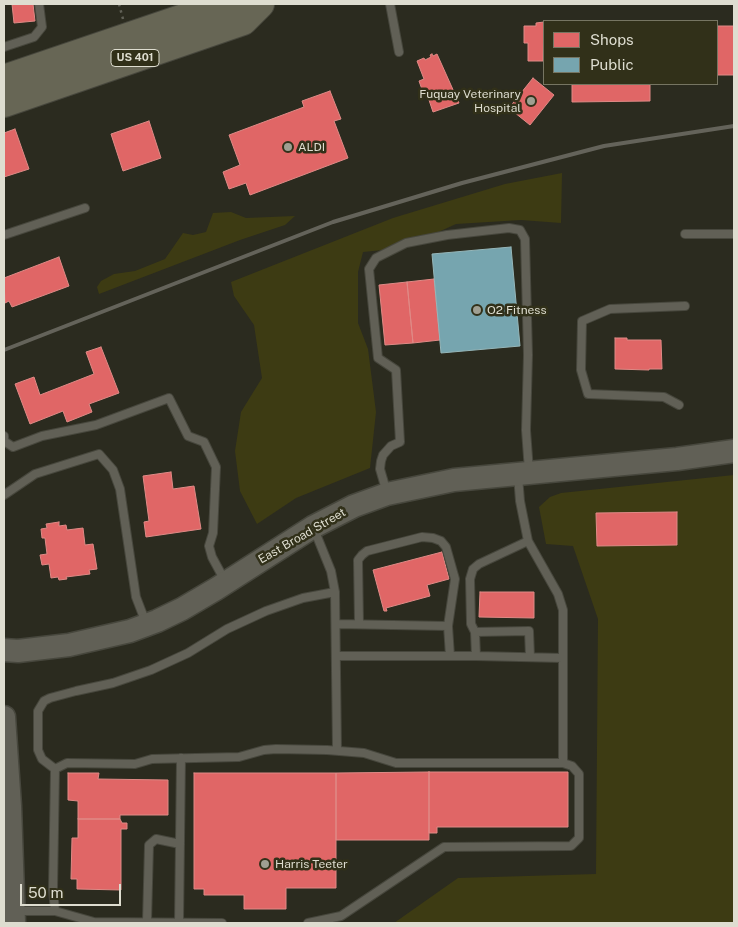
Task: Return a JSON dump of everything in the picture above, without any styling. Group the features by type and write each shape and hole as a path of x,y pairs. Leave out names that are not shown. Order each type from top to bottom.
{"highway":[{"name":"US 401","path":"4,79 225,4"},
{"name":"US 401","path":"4,103 243,21 260,4"}],"main road":[{"name":"East Broad Street","path":"4,650 18,651 69,645 115,635 147,625 182,609 313,527 354,506 387,494 454,480 676,460 734,451"},
{"path":"4,717 10,806 13,917"}],"lane":[{"path":"4,47 34,37 42,27 39,4"},
{"path":"390,4 399,52"},
{"path":"4,235 85,208"},
{"path":"387,494 380,462 382,455 391,446 400,442 396,370 378,358 369,269 376,258 406,243 447,235 509,228 520,230 525,239 528,355 524,473 520,501 528,541 558,594 563,610 563,763"},
{"path":"685,234 734,234"},
{"path":"679,405 664,397 588,394 581,370 582,322 610,309 686,306"},
{"path":"4,436 4,441 13,447 42,436 96,426 169,398 188,436 204,442 216,468 213,533 209,546 212,557 226,582"},
{"path":"6,491 35,474 99,454 113,470 120,489 136,597 147,625"},
{"path":"313,527 331,571 335,592 337,624 337,750"},
{"path":"359,624 358,560 362,555 367,551 422,537 433,538 441,541 446,547 455,579 448,626 450,656"},
{"path":"476,656 475,632 471,624 470,579 473,569 479,564 528,541"},
{"path":"55,769 39,756 38,711 44,701 76,691 113,683 151,670 188,653 227,629 266,611 303,598 335,592"},
{"path":"337,624 448,626"},
{"path":"475,632 529,631 530,657"},
{"path":"337,656 563,658"},
{"path":"55,769 67,763 75,762 135,764 152,760 181,758 239,757 264,750 337,750 364,753 396,763 563,763 572,766 579,774 579,838 571,846 444,847 341,916 308,923"},
{"path":"178,923 181,758"},
{"path":"55,769 53,890 55,911"},
{"path":"147,922 149,845 156,839 180,844"},
{"path":"13,917 55,911 94,922 222,923"}],"path":[{"path":"119,4 123,21"}],"shaded area":[{"path":"562,173 561,223 521,220 456,224 403,248 363,252 358,272 358,323 368,349 376,412 370,468 296,498 257,524 240,491 235,451 241,412 262,378 254,325 234,296 231,282 393,218 505,184"},
{"path":"231,212 246,218 295,216 285,225 240,240 99,294 97,287 101,281 114,274 135,271 165,259 183,233 193,235 206,232 213,213"},
{"path":"734,475 734,923 394,923 458,878 596,874 598,619 573,546 546,544 539,507 550,497 561,493"}],"building: Shops":[{"path":"12,4 33,4 35,21 14,23"},
{"path":"543,22 543,61 528,61 528,43 524,43 524,26 536,26 536,23"},
{"path":"718,26 734,26 734,75 718,75"},
{"path":"432,54 433,56 437,54 459,103 433,112 427,94 424,95 419,81 424,79 417,61 424,58 425,60 431,57 430,55"},
{"name":"Fuquay Veterinary Hospital","path":"533,78 554,95 530,125 509,108"},
{"path":"572,85 650,85 650,101 572,102"},
{"name":"ALDI","path":"330,91 341,119 334,121 348,158 250,195 246,183 229,189 223,172 240,165 229,135 304,107 302,101"},
{"path":"149,121 161,158 123,171 111,134"},
{"path":"15,129 29,169 4,177 4,133"},
{"path":"59,257 69,286 12,307 9,301 5,303 4,278"},
{"path":"434,279 440,340 413,343 407,282"},
{"path":"407,282 413,343 385,345 379,285"},
{"path":"615,338 661,340 662,369 615,369"},
{"path":"101,347 119,393 89,404 92,412 67,422 63,411 30,424 15,384 34,377 40,395 94,374 86,352"},
{"path":"171,472 173,489 194,486 201,529 146,537 144,522 149,521 143,476"},
{"path":"677,512 677,545 597,546 596,513"},
{"path":"59,522 59,526 66,525 67,530 83,528 85,545 93,544 97,569 89,570 90,574 66,577 67,579 59,580 58,577 51,578 49,564 42,565 40,555 47,554 45,538 42,538 41,529 47,528 46,524"},
{"path":"442,552 449,579 427,585 430,596 386,608 387,611 384,611 373,570"},
{"path":"480,592 534,592 534,618 479,617"},
{"path":"429,772 429,840 336,840 336,773"},
{"path":"429,772 568,772 568,827 437,827 437,833 429,833"},
{"path":"68,773 99,773 98,779 168,780 168,815 120,815 120,819 78,819 78,801 68,800"},
{"name":"Harris Teeter","path":"194,773 336,773 336,888 286,888 286,909 244,909 244,895 204,895 204,889 194,889"},
{"path":"78,819 120,819 122,823 127,823 127,829 121,829 121,890 77,889 77,879 71,879 72,838 78,838"}],"building: Public":[{"name":"O2 Fitness","path":"511,247 520,346 441,353 432,254"}],"railway":[{"path":"4,350 333,222 462,183 604,146 734,126"}],"place":[{"name":"Fuquay Veterinary Hospital","path":"531,101"},
{"name":"ALDI","path":"288,147"},
{"name":"O2 Fitness","path":"477,310"},
{"name":"Harris Teeter","path":"265,864"}]}
